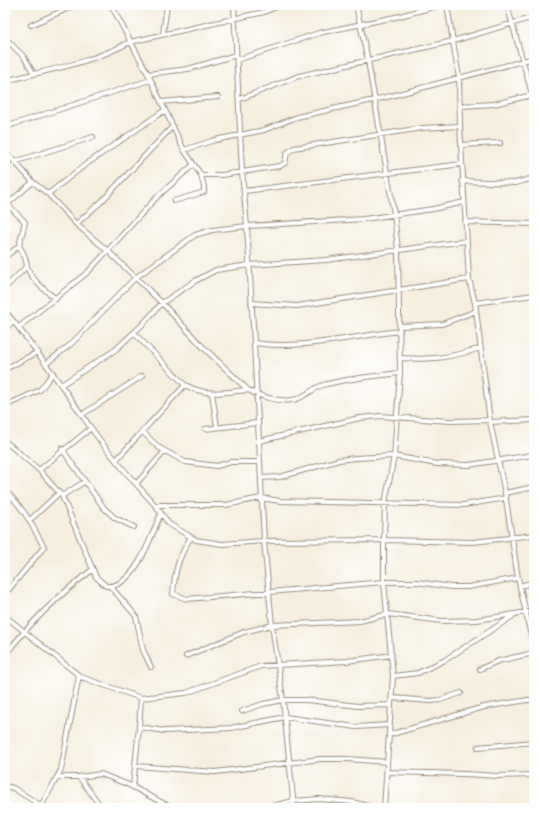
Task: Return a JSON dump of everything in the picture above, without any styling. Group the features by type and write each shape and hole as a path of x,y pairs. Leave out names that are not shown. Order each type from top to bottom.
{"street":[{"path":"31,25 75,5"},
{"path":"111,5 148,74 184,150 201,175 204,192 174,201"},
{"path":"163,34 167,5"},
{"path":"234,5 236,57 240,99 242,172 252,303 264,541 272,625 283,700 294,808"},
{"path":"5,81 75,63 118,48 130,42 264,12 280,5"},
{"path":"232,808 272,806 293,801 333,799 384,808 394,676 384,582 384,540 386,503 394,456 400,373 398,249 394,214 381,136 368,61 356,5"},
{"path":"148,74 183,70 236,57 319,33 359,23 400,16 440,5"},
{"path":"447,5 459,78 462,181 469,280 475,302 490,421 506,498 518,578 534,649"},
{"path":"507,5 534,101"},
{"path":"240,99 299,76 453,41 534,17"},
{"path":"5,38 24,57 34,74"},
{"path":"184,150 240,134 264,130 297,118 374,100 534,58"},
{"path":"5,127 150,80"},
{"path":"460,106 494,104 532,95"},
{"path":"161,102 218,96"},
{"path":"48,194 85,165 164,110"},
{"path":"201,175 206,176 242,172 282,165 287,160 288,152 294,148 381,136 422,128 460,126"},
{"path":"76,224 101,202 172,127"},
{"path":"14,162 93,137"},
{"path":"461,145 500,143"},
{"path":"5,151 7,158 14,162 33,182 48,194 76,224 108,251 248,390 257,395 283,400 293,400 321,386 346,380 400,373"},
{"path":"244,192 462,164"},
{"path":"19,327 88,272 157,197 193,165"},
{"path":"462,181 515,183 534,178"},
{"path":"5,257 19,246 25,222 6,205 33,182"},
{"path":"47,363 71,344 136,278 195,235 212,230 247,226 364,219 433,209 464,202"},
{"path":"465,222 534,224"},
{"path":"61,385 104,359 134,333 162,303 195,281 216,270 249,265 326,260 398,249 466,241"},
{"path":"19,246 28,261 27,266 42,288 56,299"},
{"path":"5,288 27,266"},
{"path":"252,303 297,306 399,289 469,280"},
{"path":"475,302 534,296"},
{"path":"5,311 47,363 61,385 83,414 91,428 169,524 196,540 222,544 264,541 384,540 473,542 534,535"},
{"path":"254,343 282,345 311,343 400,328 442,324 476,311"},
{"path":"5,329 14,321"},
{"path":"134,333 185,384 197,391 212,393 248,390"},
{"path":"400,358 436,360 449,358 481,348"},
{"path":"5,368 38,352"},
{"path":"7,405 40,390 53,373"},
{"path":"83,414 142,376"},
{"path":"116,460 185,384"},
{"path":"212,393 217,427"},
{"path":"259,441 360,418 396,416 450,421 534,420"},
{"path":"205,429 257,423"},
{"path":"39,470 62,449 91,428"},
{"path":"143,432 165,451 185,462 203,466 217,466 231,462 260,462"},
{"path":"5,441 39,470 60,494 92,570 100,582 110,586 136,616 143,650 151,667"},
{"path":"62,449 84,482 108,512 115,518 134,527"},
{"path":"136,484 165,451"},
{"path":"261,478 295,474 339,460 394,456 437,464 469,465 520,458 532,455 534,452"},
{"path":"30,520 60,494 84,482"},
{"path":"505,493 534,487"},
{"path":"5,491 30,520 44,548 5,594"},
{"path":"5,500 9,494"},
{"path":"155,505 226,505 261,498 280,501 464,505 506,498"},
{"path":"110,586 125,579 133,570 142,557 161,514"},
{"path":"191,537 180,554 174,577 173,594 187,599 384,582 417,582 451,587 468,586 518,578"},
{"path":"5,655 24,631 71,586 92,570"},
{"path":"520,586 534,582"},
{"path":"186,656 244,632 272,625 360,621 388,614 442,621 477,620 526,612"},
{"path":"394,676 418,673 445,660 515,615"},
{"path":"5,616 79,676 141,698 186,693 261,666 347,661 392,656"},
{"path":"529,622 534,621"},
{"path":"480,669 498,661 534,653"},
{"path":"5,786 13,788 42,807 61,770 79,676"},
{"path":"392,698 431,701 440,700 461,693"},
{"path":"133,788 141,698"},
{"path":"389,735 484,707 534,698"},
{"path":"242,712 263,704 283,700 307,700 358,706 391,705"},
{"path":"139,727 165,731 231,728 285,717 356,727 390,725"},
{"path":"478,747 534,742"},
{"path":"136,766 215,772 321,759 348,759 387,762"},
{"path":"386,772 498,776 534,775"},
{"path":"57,778 101,774 172,808 189,808"},
{"path":"79,777 102,808"}]}
